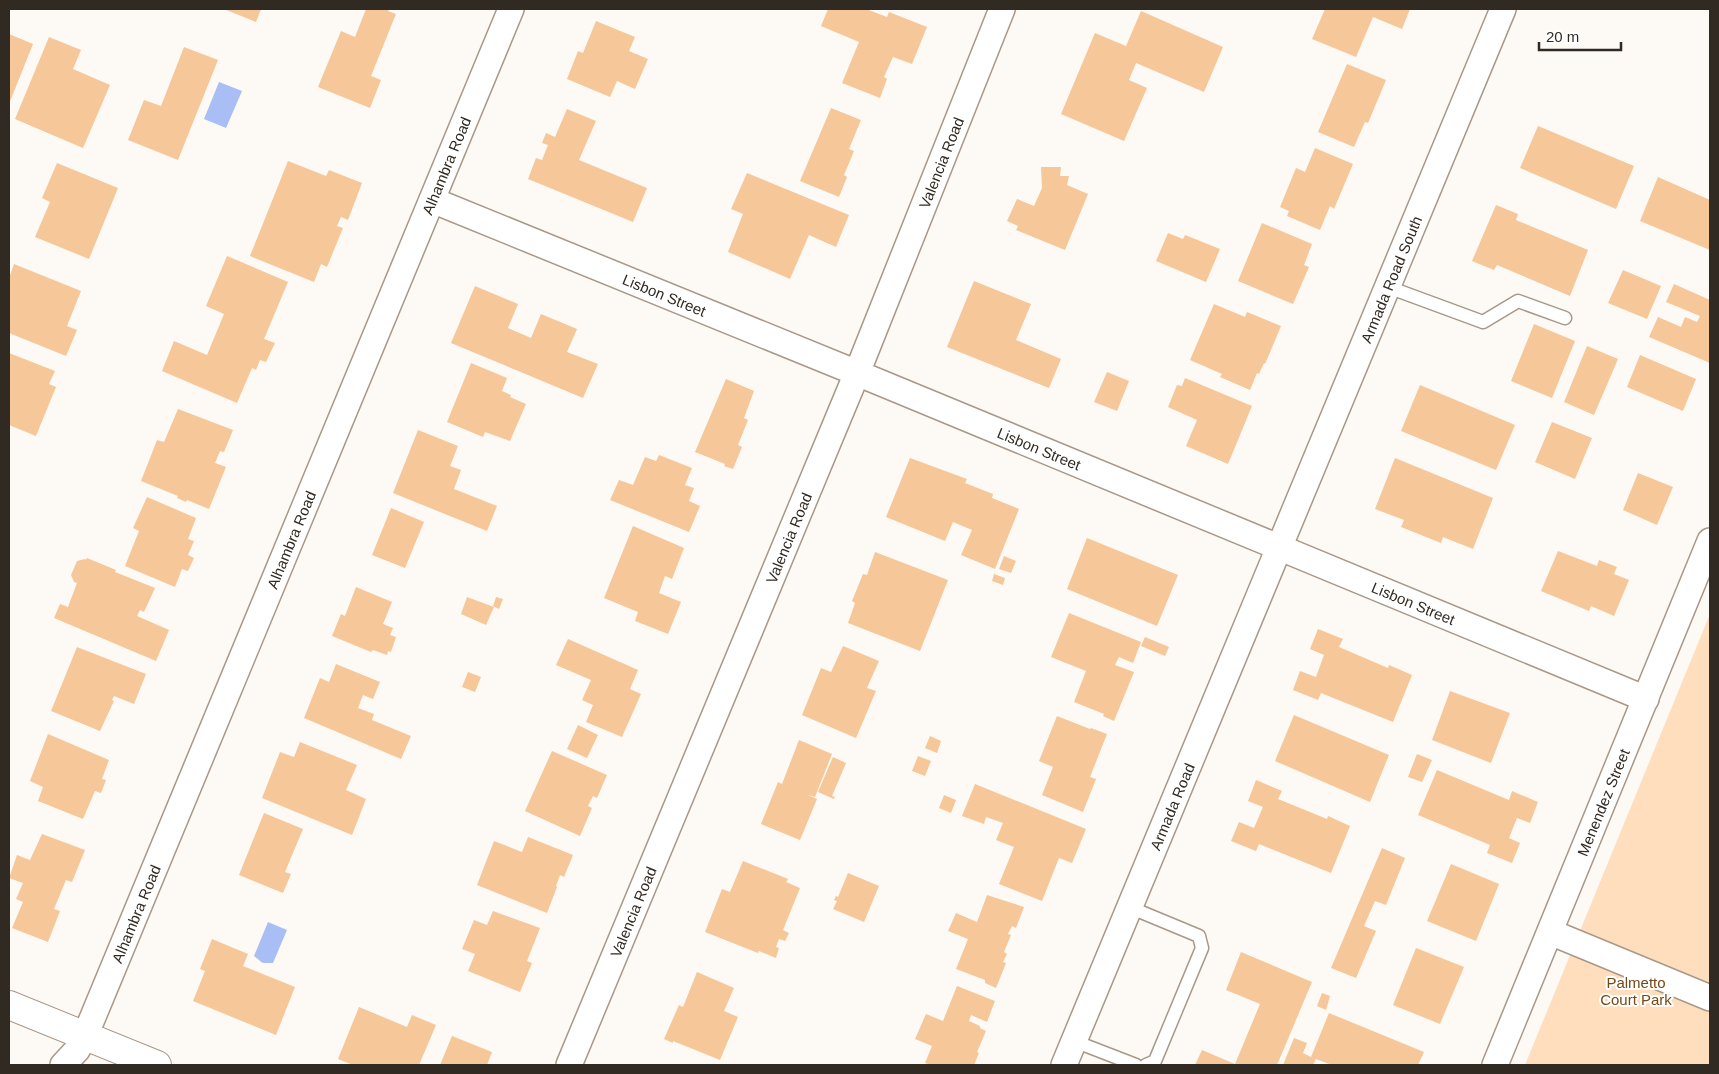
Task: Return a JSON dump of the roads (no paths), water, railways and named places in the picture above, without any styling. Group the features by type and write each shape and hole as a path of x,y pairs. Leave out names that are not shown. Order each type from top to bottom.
{"street":[{"name":"Alhambra Road","path":"63,1065 77,1050 85,1036 511,9"},
{"name":"Valencia Road","path":"569,1065 857,373 1002,9"},
{"name":"Armada Road South","path":"1280,549 1503,9"},
{"name":"Lisbon Street","path":"432,200 857,373 1646,699"},
{"name":"Menendez Street","path":"1495,1065 1710,541"},
{"name":"Armada Road","path":"1064,1065 1280,549"},
{"path":"1550,932 1710,998"},
{"path":"9,1005 157,1065"}],"lane":[{"path":"1388,287 1482,322 1518,301 1565,318"},
{"path":"1129,907 1199,936 1202,948 1155,1061 1146,1065"},
{"path":"1074,1041 1136,1065"}],"water":[{"path":"219,82 242,91 226,128 204,119"},
{"path":"268,922 287,930 273,963 262,963 254,956"}],"park label":[{"name":"Palmetto Court Park","path":"1636,990"}]}
